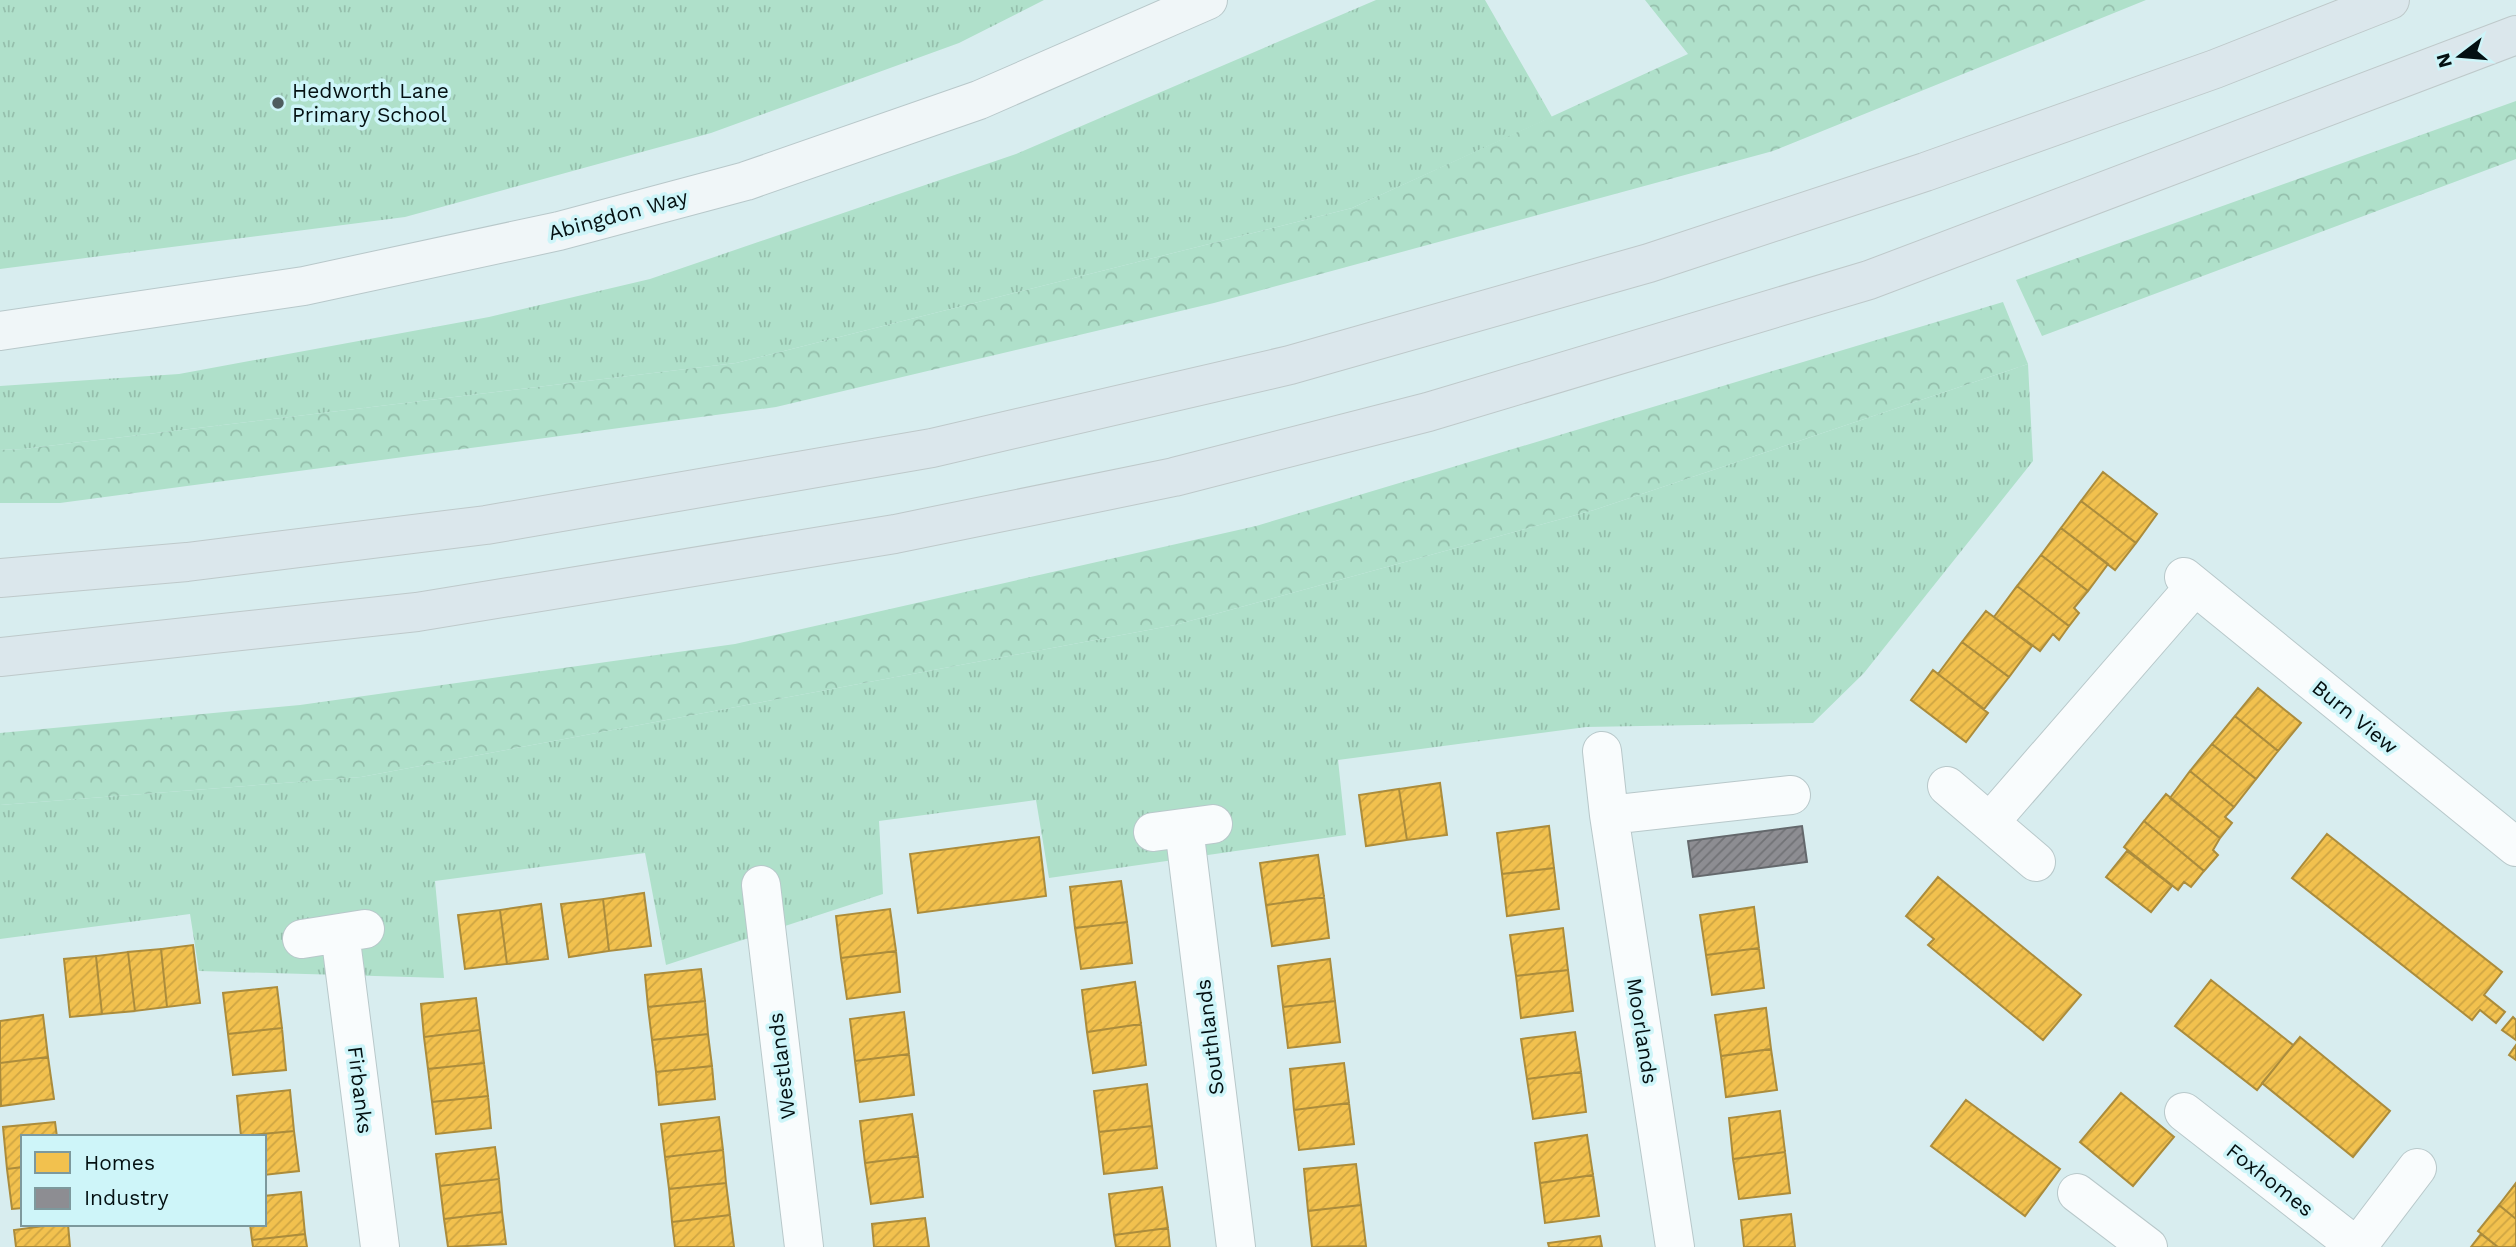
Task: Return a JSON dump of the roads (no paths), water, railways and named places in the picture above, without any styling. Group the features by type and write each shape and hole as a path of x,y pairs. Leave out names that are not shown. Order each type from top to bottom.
{"highway":[{"path":"0,578 187,562 486,526 932,448 1290,365 1649,263 1899,181 2216,69 2390,0"},
{"path":"0,657 416,612 895,534 1174,477 1428,412 1869,280 2516,35"}],"street":[{"name":"Abingdon Way","path":"0,331 304,286 559,232 746,181 979,100 1208,0"},
{"name":"Burn View","path":"1990,822 2189,581 2516,847"},
{"name":"Moorlands","path":"1602,751 1609,815 1675,1247"},
{"path":"1947,786 2036,862"},
{"path":"1609,815 1791,795"},
{"name":"Southlands","path":"1183,828 1236,1247"},
{"name":"Westlands","path":"760,885 804,1247"},
{"name":"Firbanks","path":"302,939 353,931 380,1247"},
{"name":"Foxhomes","path":"2184,1112 2357,1247 2417,1168"},
{"path":"2077,1193 2148,1247"}],"place":[{"name":"Hedworth Lane Primary School","path":"278,103"}]}
